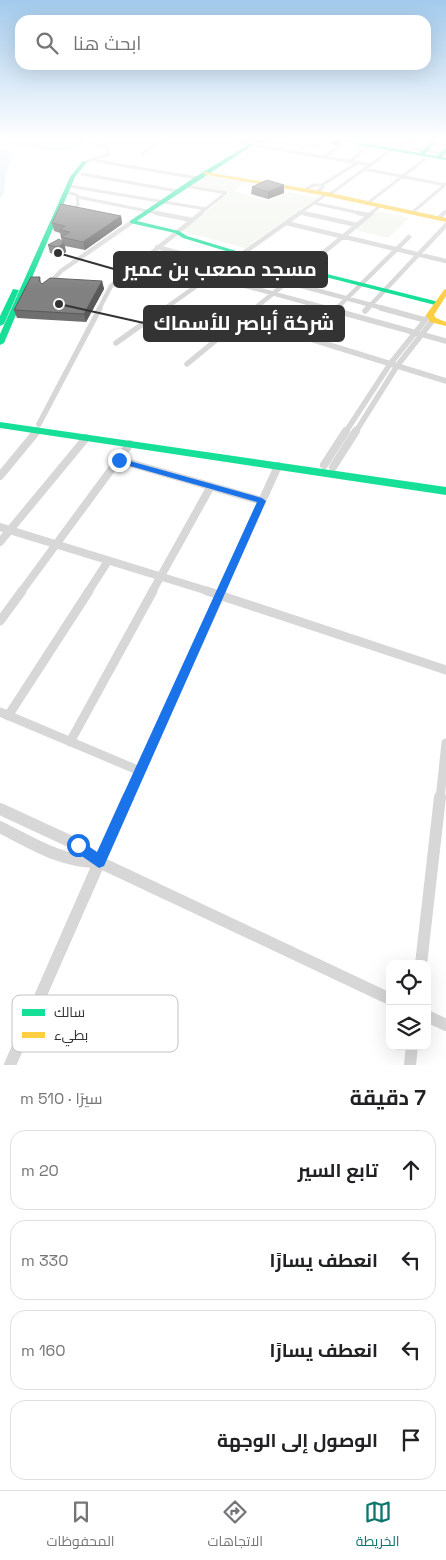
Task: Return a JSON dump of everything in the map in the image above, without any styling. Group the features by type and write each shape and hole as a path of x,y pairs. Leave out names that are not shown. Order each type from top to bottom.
{"street":[{"path":"0,344 11,308 63,190"},
{"path":"45,233 60,208 68,190"},
{"path":"69,190 78,195 78,197 192,220"},
{"path":"73,190 162,201 206,209"},
{"path":"45,288 61,271 127,221 148,211 180,190"},
{"path":"0,476 38,427 111,286 143,258 226,193 189,190"},
{"path":"313,190 445,218"},
{"path":"313,190 380,206 445,218"},
{"path":"369,202 384,190"},
{"path":"414,211 440,190"},
{"path":"116,343 314,203 322,191"},
{"path":"73,210 78,205 78,197"},
{"path":"314,203 369,215"},
{"path":"187,364 380,206"},
{"path":"60,208 79,211"},
{"path":"300,212 357,225"},
{"path":"365,311 418,255 445,218"},
{"path":"127,221 177,232 185,238 360,285 441,302"},
{"path":"286,222 446,261"},
{"path":"334,310 409,238"},
{"path":"157,247 446,323"},
{"path":"143,258 446,342"},
{"path":"446,292 436,316 446,323"},
{"path":"328,466 390,364 414,332 429,318 441,302"},
{"path":"0,324 11,308"},
{"path":"233,315 446,381"},
{"path":"328,466 421,334 429,318"},
{"path":"0,418 86,438 446,491"},
{"path":"0,425 38,427 446,483"},
{"path":"0,542 86,438"},
{"path":"0,621 130,444"},
{"path":"119,460 262,501"},
{"path":"41,995 278,466"},
{"path":"70,742 211,486"},
{"path":"0,527 281,614 446,670"},
{"path":"108,561 4,714 140,771"},
{"path":"421,960 446,743"},
{"path":"0,809 78,845 99,862 386,997"},
{"path":"0,827 69,860 99,862"},
{"path":"431,1018 446,1025"},
{"path":"410,1065 412,1050"},
{"path":"10,1065 16,1052"}],"shaded area":[{"path":"0,190 4,190 4,193 0,199"},
{"path":"210,190 236,190 234,191 268,200 289,192 317,198 245,248 182,231 230,193"},
{"path":"378,211 409,218 388,238 355,230"}],"building":[{"path":"61,204 121,216 83,242 61,237 70,232 60,230 65,226 52,223"},
{"path":"59,239 64,243 58,247 48,245"},
{"path":"31,277 40,277 39,281 42,284 50,278 102,281 84,314 14,310"}],"traffic: fast":[{"path":"0,343 67,190"},
{"path":"132,222 180,190"},
{"path":"132,222 177,232 185,237 241,254 436,304"},
{"path":"0,324 15,290"},
{"path":"0,425 446,491"}],"traffic: slow":[{"path":"301,190 446,220"},
{"path":"446,291 430,315 433,320 446,324"}],"place":[{"name":"مسجد مصعب بن عمير","path":"58,253"},
{"name":"شركة أباصر للأسماك","path":"59,304"}],"route":[{"path":"78,845 99,862 262,501 119,460"}]}
